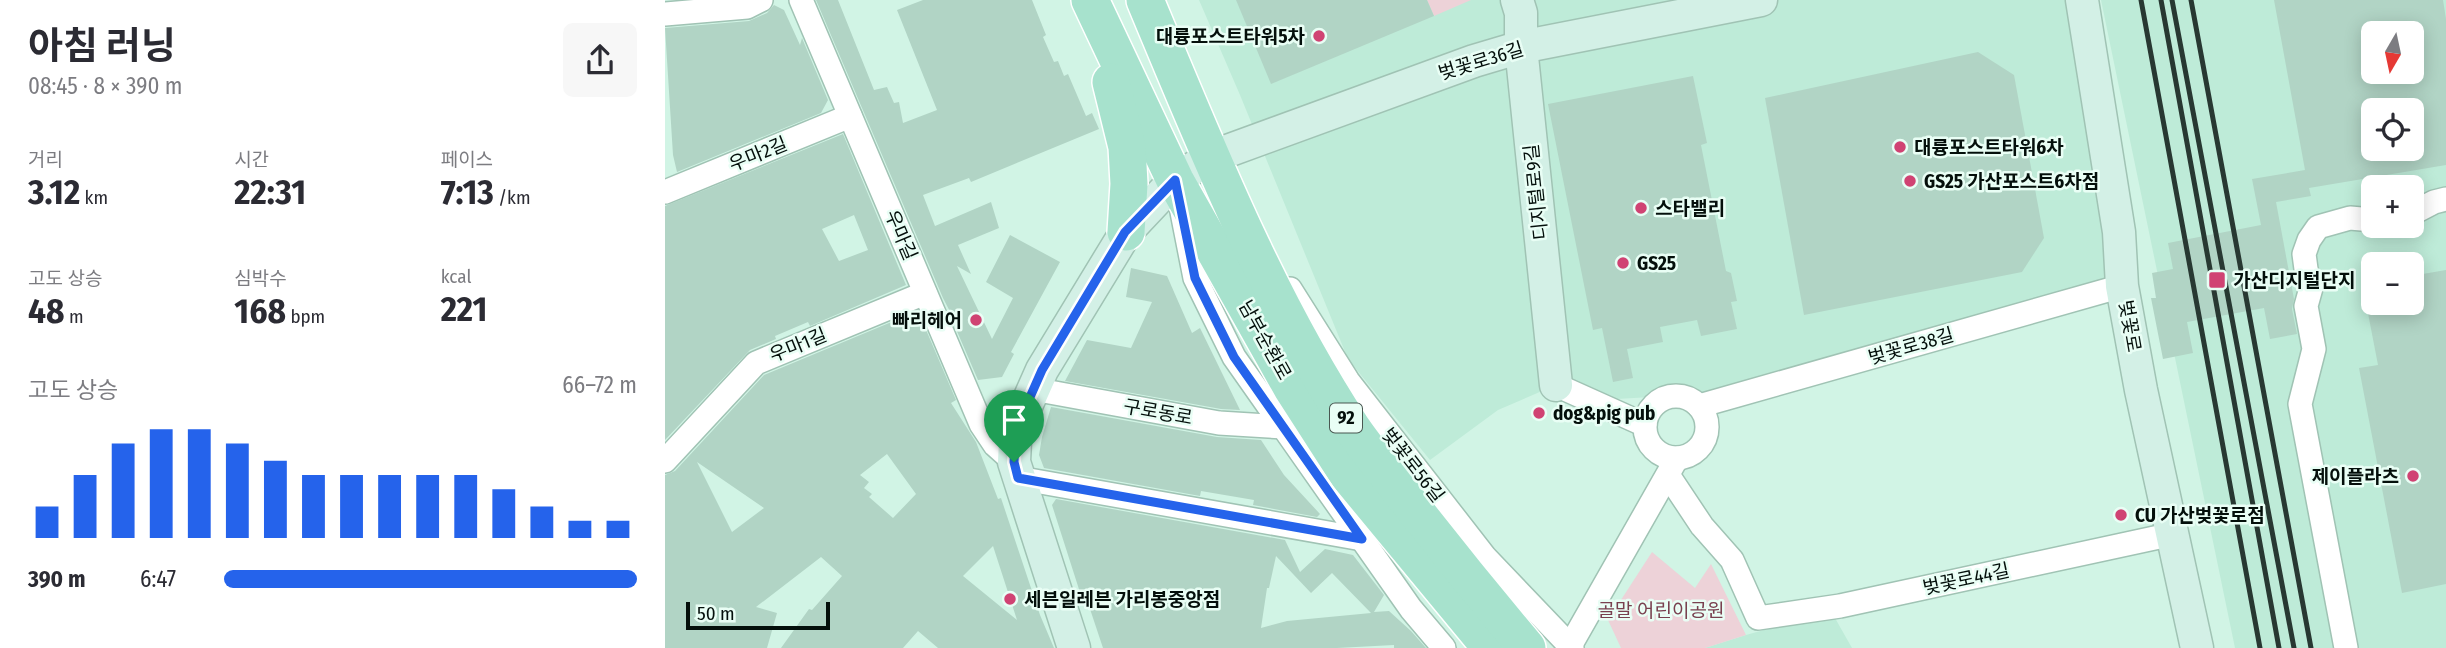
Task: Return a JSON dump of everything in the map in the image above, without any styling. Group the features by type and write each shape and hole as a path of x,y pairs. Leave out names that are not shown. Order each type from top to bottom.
{"main road":[{"name":"남부순환로","path":"1090,0 1175,180 1292,388 1347,475 1491,648"},
{"path":"1090,0 1127,147 1129,184 1125,232"},
{"name":"남부순환로","path":"1145,0 1211,157 1263,271 1313,365 1354,430 1462,572 1527,648"}],"street":[{"path":"665,15 747,7 761,0"},
{"name":"우마길","path":"801,0 981,424 1016,470"},
{"name":"디지털로9길","path":"1517,0 1521,13 1521,47 1556,385"},
{"name":"벚꽃로36길","path":"1211,157 1473,61 1521,47 1761,0"},
{"name":"벚꽃로","path":"2082,0 2119,232 2122,286 2141,390 2197,648"},
{"name":"우마2길","path":"665,192 850,116"},
{"path":"1074,648 1016,470 1015,441 1019,422 1042,370 1125,232 1175,180 1211,157"},
{"name":"벚꽃로56길","path":"1211,157 1348,381 1485,557 1571,647"},
{"path":"1175,180 1195,278 1234,357 1411,609 1441,646"},
{"path":"2424,208 2446,199"},
{"path":"2346,648 2300,404 2313,349 2307,306 2311,288 2304,254 2318,227 2350,218 2361,219"},
{"name":"벚꽃로38길","path":"1645,425 1650,411 1664,399 1683,397 1699,406 2122,286"},
{"name":"우마1길","path":"665,461 756,363 925,293"},
{"path":"1556,385 1645,425 1650,445 1667,457 1673,467"},
{"name":"구로동로","path":"1033,389 1219,423 1284,427"},
{"path":"1571,647 1673,467 1702,444 1707,425 1699,406"},
{"name":"벚꽃로44길","path":"1673,467 1702,526 1732,560 1758,618 1840,606 2173,534"},
{"path":"1016,470 1362,539"}],"shaded area":[{"path":"1199,0 2076,0 2122,286 1751,391 1617,399 1556,385 1498,410 1430,460 1348,359"},
{"path":"2101,0 2446,0 2446,648 2235,648"},
{"path":"1831,611 1852,648 1705,648 1746,635"}],"green space":[{"path":"1427,0 1471,0 1434,16"},
{"name":"골말 어린이공원","path":"1652,552 1695,588 1711,564 1746,635 1705,648 1621,648 1608,620"}],"building":[{"path":"816,0 838,0 874,90 887,87 894,103 899,102 903,123 937,110 897,10 923,0 1032,0 1054,62 1058,61 1064,76 1068,74 1086,116 1092,113 1099,129 971,182 969,178 923,195 935,226 991,202 999,228 958,245 971,274 957,266 992,339 1013,298 986,282 1010,235 1060,262 1011,352 1014,354 1002,377 978,380 956,329 960,331 943,298"},
{"name":"대륭포스트타워5차","path":"1236,0 1427,0 1434,16 1271,84"},
{"path":"2274,0 2443,0 2446,19 2446,165 2386,175 2361,175 2361,179 2309,188 2311,196 2276,202 2294,299 2292,309 2297,334 2270,339 2264,308 2187,322 2193,353 2163,359 2151,298 2156,298 2152,273 2173,269 2168,243 2261,225 2252,179 2305,170"},
{"path":"774,5 784,10 800,45 802,38 828,100 821,113 677,172 673,155 665,28 749,21 767,13"},
{"name":"대륭포스트타워6차","path":"1978,52 2014,75 2044,238 2022,272 1804,315 1765,98"},
{"name":"스타밸리","path":"1693,76 1707,143 1701,145 1726,271 1731,273 1737,301 1731,302 1737,329 1701,336 1697,320 1660,327 1663,342 1627,349 1633,378 1613,382 1602,328 1593,330 1548,104"},
{"path":"843,134 906,285 810,326 808,322 750,350 665,440 665,206","holes":["854,215 868,250 839,261 822,229"]},
{"path":"1131,268 1167,276 1192,333 1200,328 1240,410 1221,409 1065,381 1087,340 1131,348 1152,302 1126,297"},
{"name":"제이플라츠","path":"2446,270 2446,584 2402,593 2359,368 2378,365 2368,315 2424,315 2424,274"},
{"path":"918,311 956,400 951,403 976,442 998,499 1001,498 1040,615 1054,648 938,648 918,631 903,648 781,648 809,609 812,610 842,576 821,557 756,607 777,613 767,648 665,648 665,475 675,471 764,375","holes":["887,454 916,494 893,518 869,497 872,494 864,488 869,482 860,475","697,462 764,508 732,532","993,546 1017,620 963,576"]},
{"path":"1051,407 1217,437 1261,440 1284,475 1320,514 1317,517 1253,505 1254,500 1201,491 1200,496 1044,468 1039,455"},
{"path":"1056,499 1285,540 1300,572 1325,549 1353,555 1384,595 1374,612 1389,611 1426,648 1394,648 1394,645 1337,648 1103,648 1089,606 1085,608 1052,505","holes":["1276,556 1311,593 1332,573 1371,613 1287,621 1261,628 1267,588"]}],"railway":[{"path":"2141,0 2260,648"},
{"path":"2161,0 2279,648"},
{"path":"2172,0 2294,648"},
{"path":"2191,0 2311,648"}],"place":[{"name":"대륭포스트타워5차","path":"1319,36"},
{"name":"대륭포스트타워6차","path":"1900,147"},
{"name":"GS25 가산포스트6차점","path":"1910,181"},
{"name":"스타밸리","path":"1641,208"},
{"name":"GS25","path":"1623,263"},
{"name":"가산디지털단지","path":"2217,280"},
{"name":"빠리헤어","path":"976,320"},
{"name":"dog&pig pub","path":"1539,413"},
{"name":"제이플라츠","path":"2413,476"},
{"name":"CU 가산벚꽃로점","path":"2121,515"},
{"name":"세븐일레븐 가리봉중앙점","path":"1010,599"}],"route":[{"path":"1175,180 1195,278 1234,357 1362,539 1018,478 1014,462 1019,422 1042,370 1125,232 1175,180"}]}
